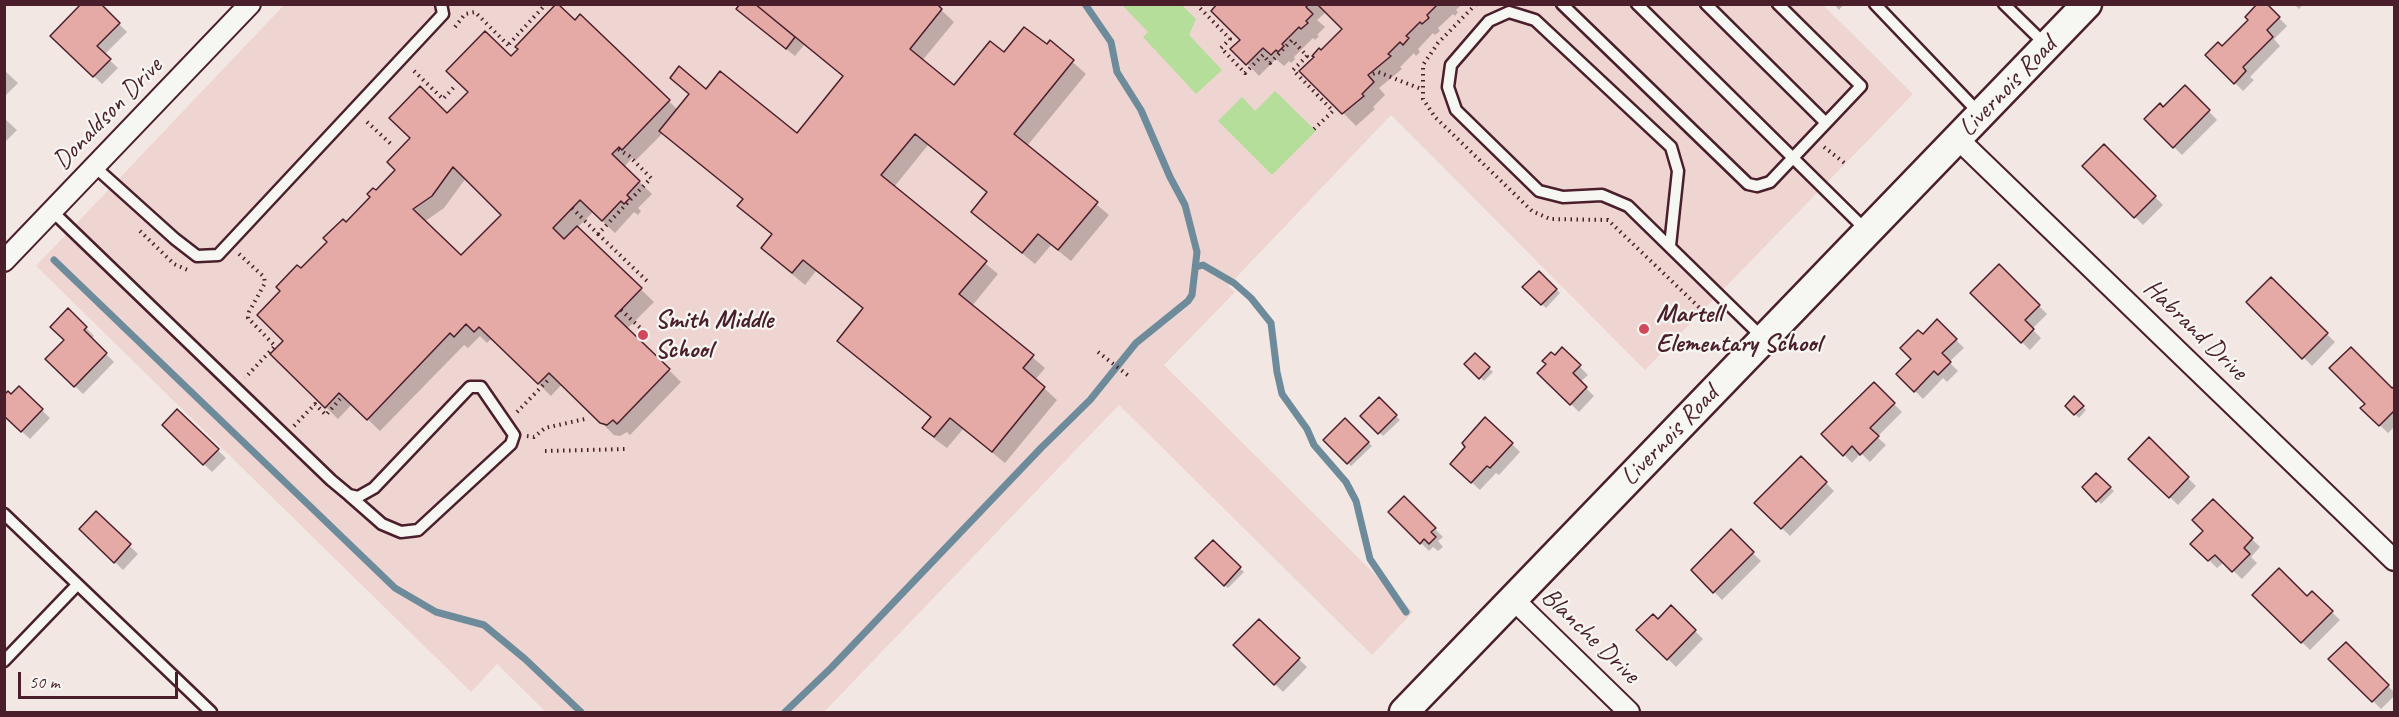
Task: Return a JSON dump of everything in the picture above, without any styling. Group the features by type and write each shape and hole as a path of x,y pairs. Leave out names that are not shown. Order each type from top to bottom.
{"main road":[{"name":"Livernois Road","path":"1404,712 2086,4"}],"street":[{"name":"Donaldson Drive","path":"4,261 250,4"},
{"name":"Habrand Drive","path":"1958,139 2394,560"},
{"name":"Blanche Drive","path":"1513,599 1629,712"}],"lane":[{"path":"95,167 197,256 218,255 443,14 441,4"},
{"path":"1562,4 1748,184 1757,186 1770,182 1861,86 1778,4"},
{"path":"1637,4 1868,231"},
{"path":"1706,4 1826,123"},
{"path":"1875,4 1981,115"},
{"path":"2004,4 2047,46"},
{"path":"1670,246 1678,171 1671,147 1535,20 1509,12 1489,21 1451,65 1448,87 1456,110 1539,190 1563,197 1602,195 1628,206 1763,339"},
{"path":"52,211 285,435 350,495 382,524 401,531 418,530 511,444 514,435 481,387 470,387 374,488 358,497 350,495"},
{"path":"4,514 211,712"},
{"path":"4,661 77,585"}],"path":[{"path":"465,14 470,12 478,14 509,45 546,4"},
{"path":"1200,4 1198,6 1230,39 1221,48 1245,73 1263,55 1270,63 1292,40 1307,56 1293,70 1333,111 1314,129"},
{"path":"414,71 442,100 456,85"},
{"path":"1373,74 1378,72 1421,89"},
{"path":"367,122 392,145"},
{"path":"1823,145 1847,165"},
{"path":"598,234 651,178 618,149"},
{"path":"572,208 648,282"},
{"path":"236,387 275,346 248,318 265,283 264,278 240,254"},
{"path":"621,310 647,334"},
{"path":"1098,352 1130,377"},
{"path":"524,406 550,378"},
{"path":"285,435 315,405 326,415 340,399"},
{"path":"545,428 585,418"},
{"path":"545,450 628,449"}],"shaded area":[{"name":"Smith Middle School","path":"284,5 1823,5 1913,94 1645,370 1391,115 1228,286 1235,292 1164,365 1413,612 1372,655 1119,405 824,712 546,712 497,664 471,692 36,266"}],"green space":[{"path":"1122,5 1182,5 1196,19 1189,35 1222,70 1196,94 1143,37 1148,32"},
{"path":"1275,91 1316,131 1272,175 1218,121 1242,97 1255,111"}],"building":[{"path":"81,4 101,4 120,23 97,46 111,59 93,77 50,36"},
{"path":"558,4 575,20 580,14 670,100 622,150 619,147 612,154 640,181 627,195 630,198 624,204 621,201 602,221 580,200 553,228 564,239 577,226 642,288 615,316 670,369 617,424 613,420 607,425 600,423 549,373 538,384 479,327 474,332 466,324 454,337 450,333 367,420 339,393 325,408 270,354 283,341 257,315 280,291 276,287 297,265 301,268 327,242 323,238 343,219 346,222 370,197 367,194 373,188 376,190 395,170 387,162 410,138 389,118 420,86 447,113 468,92 446,71 485,31 511,56 518,49 515,47","holes":["453,167 501,215 461,255 413,209 432,196"]},
{"path":"740,4 755,4 795,37 786,49 736,9"},
{"path":"755,4 937,4 942,9 910,49 954,85 990,41 1004,52 1024,27 1047,44 1050,40 1074,60 1014,134 1098,202 1058,250 1038,234 1022,253 971,212 987,192 915,134 881,175 987,261 959,294 1034,355 1023,368 1045,387 992,452 950,418 934,437 922,428 931,417 837,341 863,308 803,260 792,273 761,248 772,234 737,206 743,199 659,131 689,94 670,78 679,66 706,89 720,71 797,133 843,76"},
{"path":"1217,4 1309,4 1306,7 1313,14 1306,21 1308,23 1301,29 1299,27 1282,44 1284,46 1278,52 1276,50 1271,55 1263,48 1246,65 1230,49 1240,40 1211,11"},
{"path":"1317,4 1438,4 1427,15 1429,18 1422,24 1420,22 1406,36 1409,38 1403,45 1400,42 1388,54 1391,56 1368,75 1374,82 1362,94 1364,96 1342,114 1299,71 1314,57 1312,56 1319,48 1321,50 1342,29"},
{"path":"2257,4 2267,4 2280,17 2267,30 2273,37 2243,67 2246,71 2234,84 2205,55 2218,42 2222,46 2248,20 2245,17"},
{"path":"2185,85 2210,110 2173,148 2144,119 2160,103 2163,107"},
{"path":"2104,144 2156,196 2134,218 2082,166"},
{"path":"1999,264 2040,305 2025,320 2034,329 2021,343 1970,293"},
{"path":"1539,271 1557,289 1541,305 1522,287"},
{"path":"2271,277 2328,333 2302,359 2246,302"},
{"path":"68,308 87,327 84,330 107,353 74,387 45,359 64,340 50,327"},
{"path":"1937,319 1957,339 1942,353 1951,362 1938,375 1934,371 1914,392 1896,374 1911,359 1900,348 1918,330 1923,334"},
{"path":"1562,347 1581,365 1573,373 1587,387 1570,405 1537,373 1546,364 1542,361 1551,352 1555,355"},
{"path":"2351,347 2392,388 2394,387 2394,411 2379,426 2360,408 2365,404 2329,368"},
{"path":"1475,353 1490,367 1479,379 1464,364"},
{"path":"1874,382 1895,403 1870,428 1879,436 1860,455 1852,446 1843,456 1821,434"},
{"path":"19,386 43,409 21,432 4,416 4,395 8,391 11,394"},
{"path":"2074,396 2084,406 2074,415 2065,406"},
{"path":"1379,397 1397,415 1378,434 1360,416"},
{"path":"177,409 219,449 203,465 162,425"},
{"path":"1485,417 1513,443 1490,468 1487,466 1471,483 1450,464 1465,447 1462,443"},
{"path":"1345,418 1369,442 1347,464 1323,440"},
{"path":"2149,437 2189,477 2169,498 2128,459"},
{"path":"1801,456 1827,482 1781,529 1754,503"},
{"path":"2096,473 2111,487 2096,502 2082,487"},
{"path":"1404,496 1436,528 1431,532 1436,537 1429,544 1424,539 1420,544 1388,512"},
{"path":"2213,499 2253,538 2244,548 2250,554 2232,572 2215,555 2208,561 2190,544 2203,531 2192,520"},
{"path":"96,511 131,544 114,563 79,529"},
{"path":"1731,529 1754,552 1713,593 1691,570"},
{"path":"1213,540 1241,567 1224,586 1195,558"},
{"path":"2279,568 2307,596 2312,591 2333,611 2301,643 2252,595"},
{"path":"1671,605 1696,630 1667,660 1636,630 1653,614 1658,619"},
{"path":"1259,619 1300,658 1274,685 1233,645"},
{"path":"2346,642 2389,685 2372,702 2328,659"}],"waterway":[{"path":"785,712 831,668 1041,448 1090,400 1136,343 1188,301 1192,295 1197,252 1185,205 1170,177 1141,110 1117,72 1111,42 1085,4"},
{"path":"54,260 395,588 436,612 484,625 525,659 581,712"},
{"path":"1196,267 1203,265 1234,283 1251,298 1271,323 1282,394 1307,429 1314,445 1346,482 1356,501 1370,559 1406,612"}],"place":[{"name":"Martell Elementary School","path":"1644,329"},
{"name":"Smith Middle School","path":"643,335"}]}
